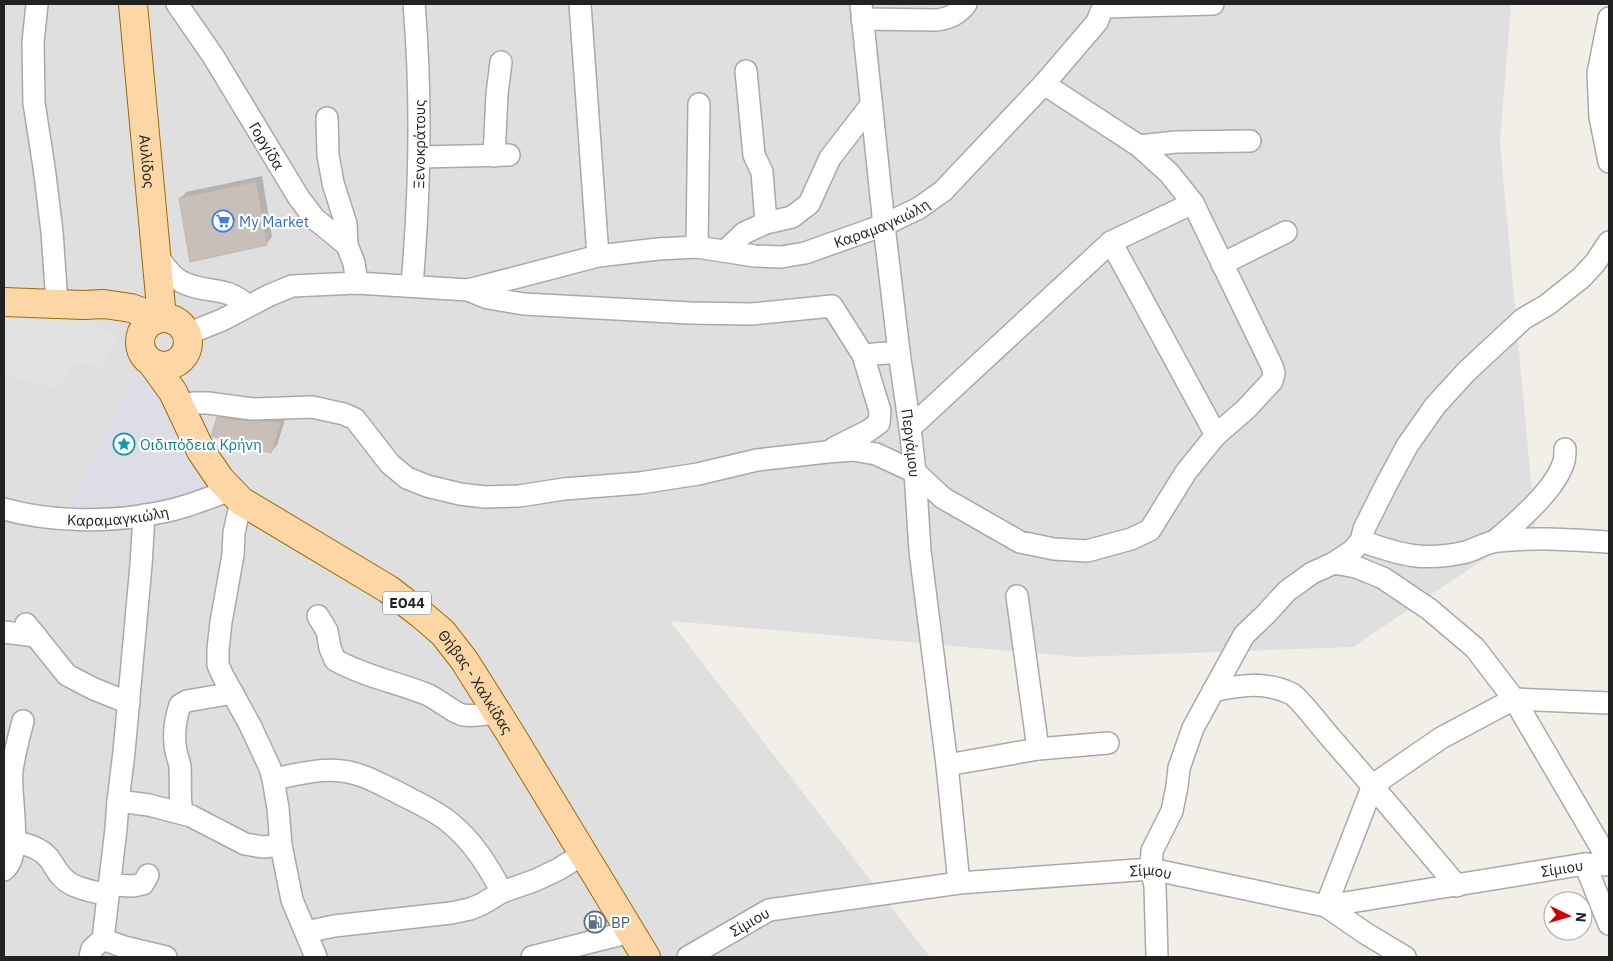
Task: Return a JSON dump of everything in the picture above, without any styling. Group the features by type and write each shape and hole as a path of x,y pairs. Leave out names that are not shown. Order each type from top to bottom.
{"main road":[{"name":"Αυλίδος","path":"133,4 160,318"},
{"path":"4,302 114,305 160,318 175,320 180,324 186,345 179,361 166,366 146,354 142,331 152,321 160,318"},
{"name":"Θήβας - Χαλκίδας","path":"70,304 98,311 110,319 146,354 168,383 201,451 220,479 236,496 388,589 443,633 464,660 498,713 646,957"},
{"name":"Θήβας - Χαλκίδας","path":"181,407 186,345"}],"street":[{"path":"37,4 33,42 34,103 52,232 70,304"},
{"name":"Γοργίδα","path":"177,4 213,56 299,198 315,219 347,245"},
{"name":"Ξενοκράτους","path":"412,285 420,157 418,58 414,4"},
{"path":"580,4 598,256"},
{"path":"861,12 943,19 949,18 966,4"},
{"name":"Καραμαγκιώλη","path":"468,290 598,256 658,249 697,248 772,257 805,253 884,225 919,208 942,191 1044,84 1097,22 1104,5 1213,4"},
{"name":"Περγάμου","path":"861,12 884,225 915,472 920,551 959,883"},
{"path":"1609,18 1598,73 1600,117 1609,162"},
{"path":"420,157 502,155 497,94 501,62"},
{"path":"746,71 754,155 762,172 766,223"},
{"path":"181,407 208,403 252,409 312,407 344,414 355,419 390,464 407,478 427,486 460,494 485,497 519,496 564,489 640,483 698,474 757,460 853,450 876,454 915,472 943,498 1020,542 1054,549 1087,551 1131,540 1150,530 1186,472 1216,435 1246,409 1272,381 1274,373 1193,204 1169,174 1139,146 1044,84"},
{"path":"697,248 699,104"},
{"path":"725,251 744,233 766,223 792,217 809,204 830,158 870,105"},
{"path":"327,118 328,155 333,183 346,224 347,245 354,263 357,283"},
{"path":"1139,146 1176,142 1250,141"},
{"path":"910,428 1111,242 1193,204"},
{"path":"1222,264 1286,232"},
{"path":"1111,242 1216,435"},
{"path":"1157,957 1155,886 1151,869 1152,851 1172,811 1179,768 1185,750 1200,715 1244,635 1287,591 1312,573 1334,563 1352,551 1361,540 1364,529 1407,446 1435,406 1466,372 1523,319 1547,305 1581,278 1595,264 1609,242"},
{"path":"156,254 165,267 181,282 198,288 227,292 239,298 248,306"},
{"path":"186,345 222,320 270,295 292,286 357,283 412,285 468,290 488,298 524,304 690,313 752,314 832,306 863,355 880,411 879,423 868,431 827,452"},
{"path":"863,355 899,352"},
{"path":"1495,541 1547,492 1564,463 1565,449"},
{"path":"236,496 233,554 221,622 218,665 263,752 273,779 281,846 292,900 316,957"},
{"name":"Καραμαγκιώλη","path":"4,509 42,517 72,519 116,518 156,514 193,504 236,496"},
{"path":"90,957 92,950 103,940 116,829 144,515"},
{"path":"1361,540 1402,555 1423,557 1446,557 1495,541 1526,539 1609,542"},
{"path":"1334,563 1356,567 1383,578 1429,609 1474,648 1486,661 1514,698 1609,863"},
{"path":"1017,596 1038,749"},
{"path":"318,616 327,631 330,648 335,660 347,667 368,676 390,681 427,694 460,714 474,716 498,713"},
{"path":"4,632 31,630 67,675 94,690 128,703"},
{"path":"1213,691 1254,684 1274,688 1293,695 1373,786 1456,886"},
{"path":"182,813 180,804 180,765 174,735 180,705 186,701 233,693"},
{"path":"1405,957 1365,933 1326,906 1373,786 1441,738 1514,698 1609,703"},
{"path":"4,870 13,857 12,773 23,721"},
{"path":"946,765 1038,749 1108,743"},
{"path":"273,779 307,772 342,771 370,779 425,806 449,822 472,845 502,892"},
{"path":"118,802 149,806 192,816 245,844 263,847 281,846"},
{"path":"14,842 26,844 43,852 50,859 56,870 71,884 109,890 143,884 148,875"},
{"path":"306,932 334,926 460,911 482,904 502,892 536,880 559,869 583,854"},
{"name":"Σίμιου","path":"696,956 769,910 959,883 1151,869 1326,906 1585,864 1609,863"},
{"path":"1585,864 1609,924"},
{"path":"532,957 628,929"},
{"path":"103,940 124,948 166,957"}],"shaded area":[{"path":"4,4 1511,4 1500,143 1535,525 1353,647 1078,657 670,621 930,957 4,957"},
{"path":"4,316 82,319 95,322 119,339 99,368 90,362 81,362 71,367 59,388 4,375"},
{"path":"138,368 163,406 207,484 192,496 166,506 65,514"}],"building":[{"name":"My Market","path":"256,182 267,245 190,262 179,198"},
{"path":"217,417 281,423 271,453 211,436"}],"place":[{"name":"My Market","path":"223,221"},
{"name":"Οιδιπόδεια Κρήνη","path":"124,444"},
{"name":"BP","path":"595,922"}]}
